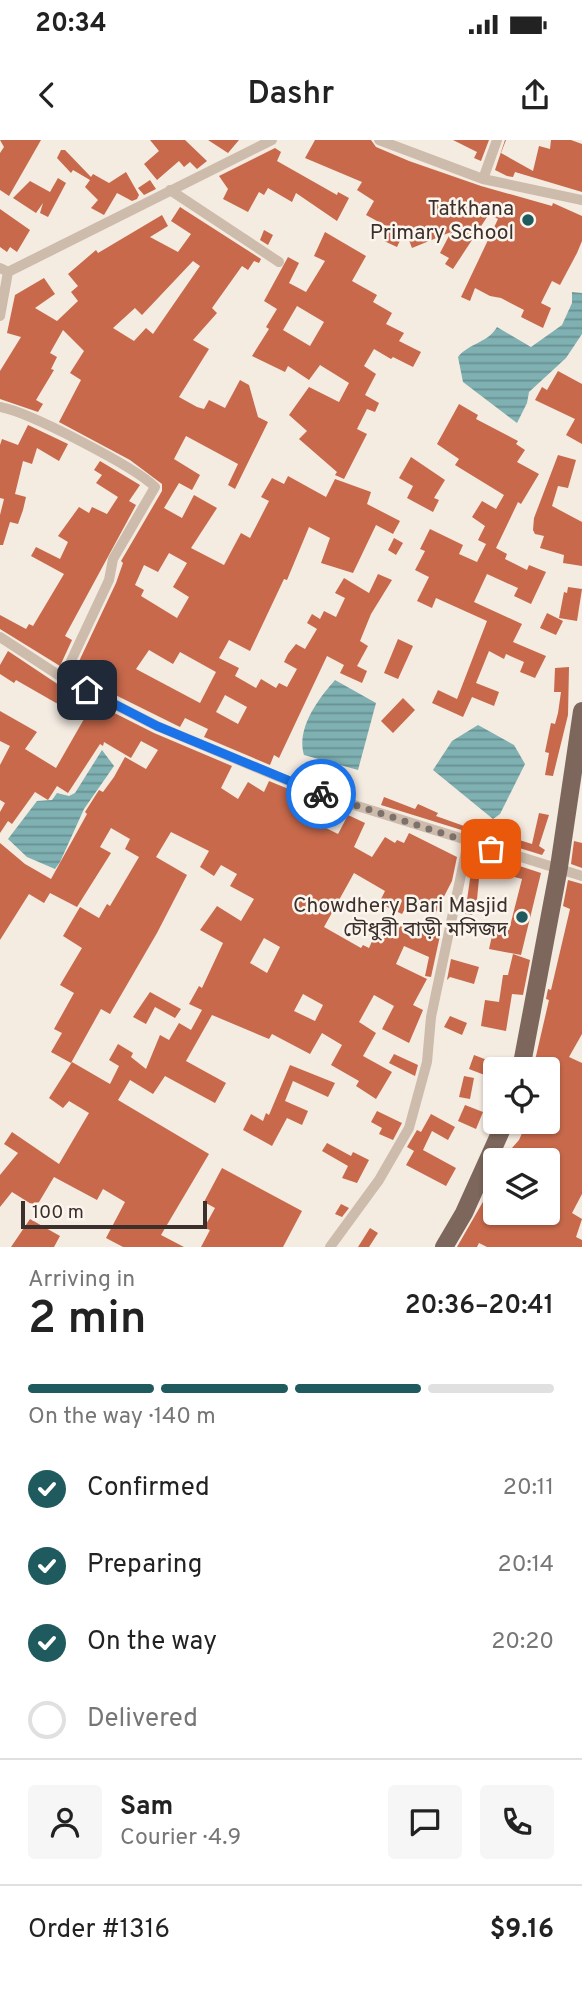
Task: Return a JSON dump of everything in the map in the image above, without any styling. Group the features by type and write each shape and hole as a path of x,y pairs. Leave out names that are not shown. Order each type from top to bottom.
{"main road":[{"path":"523,1057 559,867 582,711"},
{"path":"444,1247 464,1213 500,1134"}],"street":[{"path":"0,316 4,270 272,140"},
{"path":"379,140 483,179 582,200"},
{"path":"483,179 497,140"},
{"path":"170,190 279,262"},
{"path":"0,407 20,412 107,457 155,487 113,559 109,580 63,678"},
{"path":"0,637 63,678 157,726 322,795 582,876"},
{"path":"330,1247 379,1181 409,1128 427,1062 431,1017 468,842"}],"water":[{"path":"572,292 582,293 582,334 566,358 529,392 527,403 517,423 463,382 458,357 489,336 497,327 531,347 562,325 572,303"},
{"path":"335,680 376,703 358,770 304,755 303,735 310,715"},
{"path":"478,725 514,745 525,764 500,814 493,819 433,770 452,741"},
{"path":"102,750 114,766 84,809 60,862 55,869 27,857 8,839 37,801 52,800 57,793 69,796 75,793"}],"building":[{"path":"0,140 41,140 9,196 0,190 0,153 4,147"},
{"path":"150,140 185,140 207,161 197,169 190,162 184,167 179,161 157,180 144,164 159,151"},
{"path":"208,140 239,140 228,153"},
{"path":"315,140 371,140 376,147 409,161 481,186 552,206 553,203 582,216 582,241 577,253 560,285 552,281 541,303 551,308 543,328 521,317 524,310 475,288 470,301 461,297 498,219 489,214 453,269 445,264 449,258 440,253 451,232 412,248 405,230 397,247 382,240 388,227 366,215 374,201 357,190 362,182 305,158"},
{"path":"453,140 489,140 481,161 474,158 477,152"},
{"path":"505,140 501,153 533,171 539,146 550,149 551,140 571,140 582,144 582,192 515,172 513,177 495,170"},
{"path":"275,148 281,152 277,161 337,195 338,192 349,198 337,221 296,193 292,202 268,188 264,195 259,192 248,212 223,199 228,189 219,176"},
{"path":"61,150 65,150 91,177 93,174 109,183 126,172 139,195 137,199 132,201 117,193 104,215 91,208 98,200 85,187 90,180 73,170 71,173 57,158"},
{"path":"58,178 66,183 48,217 40,213 43,203 36,213 13,198 30,181 50,192"},
{"path":"150,180 156,189 144,195 138,188"},
{"path":"180,207 261,259 259,263 254,261 248,270 242,266 212,308 217,313 193,340 209,349 179,397 204,409 209,400 225,408 240,380 249,385 258,417 268,422 235,489 228,485 238,464 186,436 174,459 200,475 192,490 179,483 164,508 182,518 194,495 217,508 191,548 224,565 241,533 250,538 269,501 261,497 272,478 284,484 288,476 326,497 335,479 371,492 367,504 400,521 393,534 376,525 353,573 321,563 330,538 309,527 287,580 284,579 250,651 229,640 219,658 239,668 235,676 256,688 261,679 276,688 279,683 287,687 297,669 284,662 288,654 296,644 305,649 317,629 307,623 312,614 320,619 324,611 336,617 345,598 335,593 344,578 369,593 378,574 392,580 371,614 360,641 368,646 357,666 367,671 362,683 340,673 344,665 327,656 279,758 274,755 270,765 204,737 208,729 185,718 180,727 73,674 116,583 123,563 121,561 162,491 162,484 130,460 59,422 81,380 70,373 84,351 63,330 50,353 57,357 51,369 54,370 36,400 43,404 38,412 0,399 0,371 21,337 7,333 15,295 44,278 55,294 35,308 57,321 78,301 71,292 78,286 68,274 96,250 98,253 162,215 168,226 150,237 178,252 191,234 171,221","holes":["193,261 200,266 153,334 146,328 134,341 113,328 135,308 142,315","169,553 187,563 173,587 189,597 177,618 141,596 144,590 135,585 144,565 158,572","149,650 173,664 180,652 216,672 200,703 136,669","225,695 247,707 238,724 216,712"]},
{"path":"0,209 30,230 17,252 10,247 7,252 0,247"},
{"path":"264,230 273,235 268,245 260,240"},
{"path":"325,232 366,256 352,281 377,295 373,302 392,313 386,324 404,333 399,341 421,352 413,367 374,349 364,366 376,374 365,395 379,403 375,412 367,409 357,429 367,434 344,479 335,475 337,472 299,439 307,431 289,415 309,387 339,402 349,383 320,365 309,380 288,366 285,372 252,356 269,329 266,327 277,309 264,301 288,257 299,263 289,283 306,292 325,261 314,256","holes":["297,306 324,322 310,346 283,330"]},
{"path":"558,371 582,384 582,444 566,435 575,419 535,400 542,387 547,390"},
{"path":"459,404 478,415 476,419 518,441 516,444 525,450 517,462 539,474 521,504 518,502 496,548 507,554 505,559 527,570 529,565 546,572 531,604 514,596 518,588 487,574 474,602 522,624 513,642 546,656 535,678 520,672 524,662 506,654 504,659 489,651 476,683 499,692 494,706 472,697 463,717 432,703 438,690 457,699 487,621 436,598 432,608 417,601 429,577 415,570 425,551 420,549 430,529 463,545 459,554 477,562 486,544 478,540 485,526 472,517 482,501 496,509 504,495 455,465 459,459 437,444"},
{"path":"28,425 68,444 59,461 37,448 32,464 23,461 15,494 26,497 23,510 18,524 10,522 3,545 0,545 0,515 4,499 0,498 0,445 2,439 18,445"},
{"path":"558,455 576,460 568,488 558,486 552,506 582,522 582,566 563,563 564,555 540,548 544,536 535,534 533,530 534,518"},
{"path":"411,457 445,480 434,498 439,500 433,512 407,498 413,486 399,478"},
{"path":"100,461 140,485 129,501 136,505 65,636 72,640 60,666 0,629 0,615 26,629 29,624 33,626 64,574 31,556 36,547 60,559 68,542 58,536 79,507 89,513 92,507 107,514 118,497 96,483 102,475 94,470"},
{"path":"394,538 403,543 396,555 388,550"},
{"path":"568,587 582,589 577,621 559,618 564,592 567,593"},
{"path":"547,613 563,621 556,635 540,628"},
{"path":"398,639 413,646 398,679 384,673"},
{"path":"8,651 59,685 154,733 232,766 221,788 238,799 248,782 264,792 269,781 330,806 322,826 338,834 348,815 365,823 354,847 372,857 385,837 395,843 397,840 404,843 409,833 457,857 452,881 435,914 409,901 402,914 379,903 385,891 354,873 324,927 361,948 363,945 369,948 378,928 396,936 401,924 431,936 435,920 443,922 431,977 425,976 429,957 404,946 396,964 427,979 413,1005 423,1010 409,1043 382,1029 394,1006 374,995 359,1022 376,1033 363,1056 392,1072 376,1099 356,1086 359,1081 331,1065 342,1045 322,1033 310,1054 272,1034 269,1039 212,1015 186,1061 226,1083 215,1103 165,1076 153,1094 130,1080 118,1100 209,1154 161,1235 184,1247 123,1247 106,1238 125,1202 103,1189 97,1200 54,1177 36,1207 12,1192 0,1207 0,1175 18,1153 4,1144 12,1132 59,1164 89,1113 69,1101 63,1108 49,1098 72,1062 110,1084 119,1066 109,1060 118,1044 133,1053 131,1057 146,1069 160,1035 169,1040 179,1023 191,1030 202,1010 189,1004 199,986 202,988 223,943 200,930 217,906 241,921 254,899 230,886 237,874 221,865 214,876 200,867 209,851 171,832 156,857 187,875 157,933 110,1014 101,1009 71,1063 51,1052 62,1033 54,1029 74,993 60,985 82,948 63,936 80,907 99,918 107,904 110,906 139,857 125,849 130,839 111,828 100,847 111,853 77,907 50,893 44,903 29,894 0,940 0,843 25,864 51,879 87,814 85,812 99,790 103,792 114,777 125,757 146,769 158,750 141,741 131,758 104,742 103,746 100,744 68,793 57,786 48,800 35,792 12,824 8,821 0,833 0,812 5,803 0,800 0,765 10,746 0,741 0,711 37,732 25,749 56,768 84,719 16,680 14,683 0,674 0,665","holes":["264,938 280,947 267,973 250,963","303,994 323,1005 315,1021 294,1011"]},
{"path":"569,667 568,715 553,776 545,775 549,753 545,752 551,723 555,724 558,713 561,692 554,692 555,668"},
{"path":"403,698 415,710 393,733 381,721"},
{"path":"384,797 415,809 418,804 438,813 436,816 464,826 465,823 532,844 539,813 549,815 539,846 545,850 542,855 381,805"},
{"path":"574,841 582,843 582,868 571,864"},
{"path":"474,851 541,873 521,955 489,949 492,936 484,935 486,925 509,930 522,879 480,868 476,910 472,915 465,914"},
{"path":"568,880 582,884 582,1034 569,1057 582,1063 582,1194 572,1213 582,1219 576,1237 582,1240 582,1247 487,1247 479,1243 477,1247 457,1247 483,1202 483,1225 560,1225 560,1148 512,1148 522,1134 560,1134 560,1057 536,1057 549,1000 546,999 548,989 551,990 570,909 563,906"},
{"path":"513,954 530,960 523,995 512,994 506,1031 481,1026 485,1000 499,1002 503,975 508,975"},
{"path":"451,959 479,967 474,984 450,977 447,980"},
{"path":"150,992 181,1009 175,1018 155,1007 146,1024 133,1017"},
{"path":"450,1016 467,1023 462,1035 444,1027"},
{"path":"394,1054 418,1065 415,1076 389,1063"},
{"path":"474,1055 483,1058 483,1074 469,1069"},
{"path":"290,1065 335,1083 328,1097 293,1081 285,1101 308,1111 302,1125 287,1118 272,1146 243,1130 251,1114 263,1121 266,1113 269,1115"},
{"path":"464,1076 474,1078 470,1099 459,1097"},
{"path":"465,1105 483,1112 476,1129 458,1121"},
{"path":"377,1111 402,1123 393,1140 379,1134 382,1128 371,1122"},
{"path":"431,1114 455,1127 448,1140 432,1131 423,1150 456,1168 446,1186 406,1165 414,1151 407,1147 417,1130 421,1132"},
{"path":"327,1143 351,1156 353,1152 369,1160 357,1183 342,1178 348,1166 322,1151"},
{"path":"222,1168 302,1211 283,1247 201,1247 210,1230 204,1228 215,1208 204,1202"},
{"path":"341,1204 349,1208 342,1217 335,1214"},
{"path":"30,1219 60,1236 54,1247 11,1247"},
{"path":"370,1228 378,1233 369,1247 358,1247"}],"way so far":[{"path":"321,794 491,849"}],"place":[{"name":"Tatkhana Primary School","path":"528,220"},
{"name":"Chowdhery Bari Masjid চৌধুরী বাড়ী মসিজদ","path":"522,917"}],"route":[{"path":"87,690 157,726 321,794"}]}
